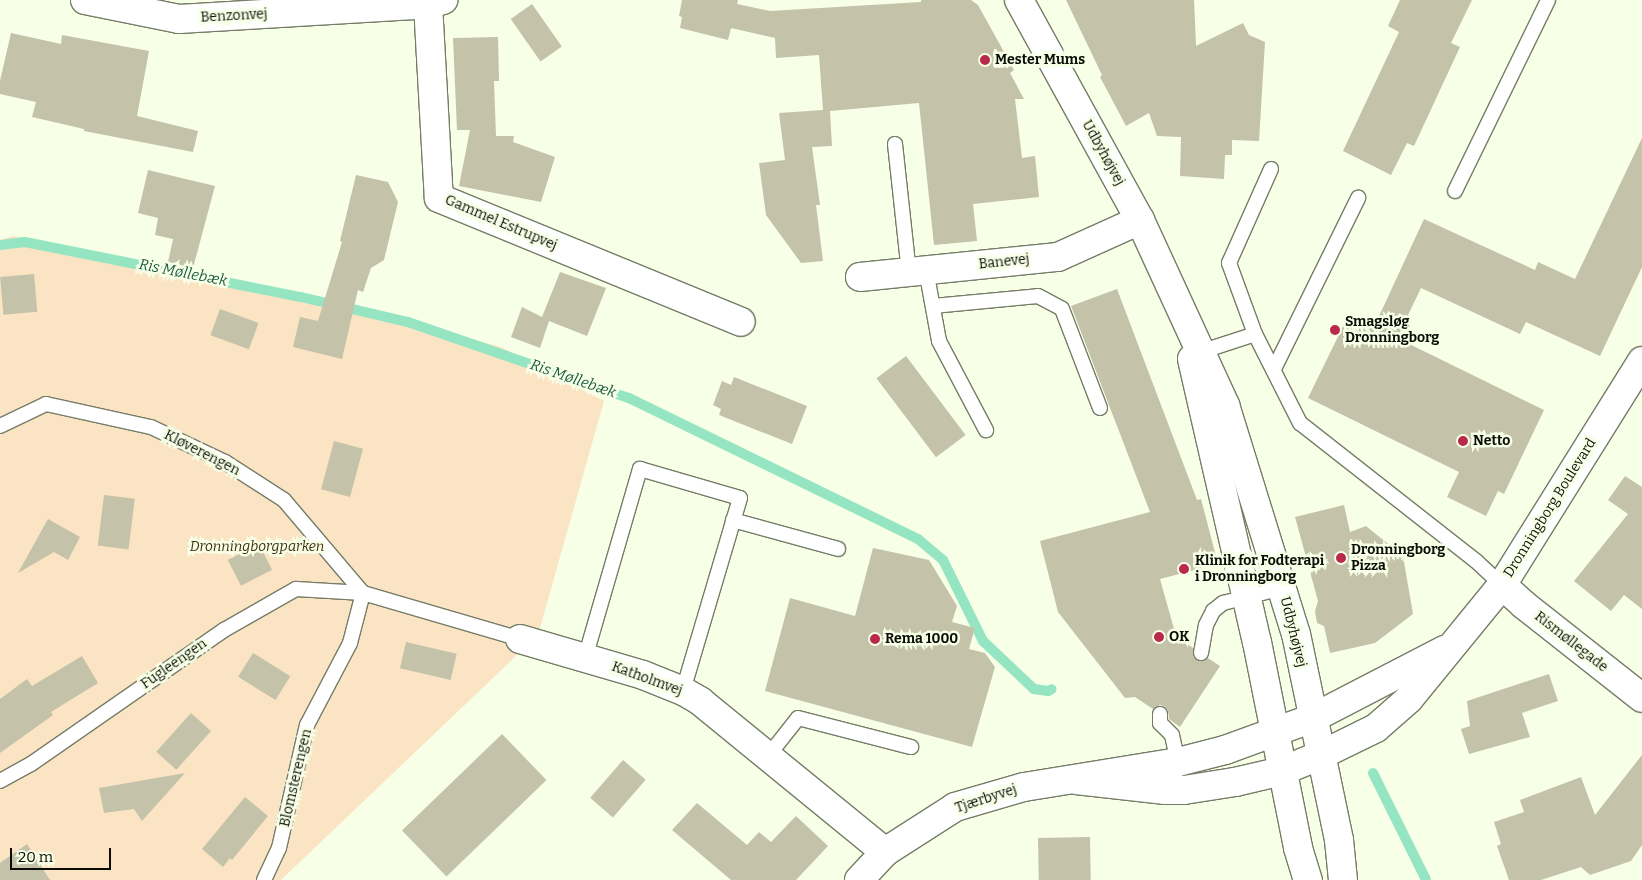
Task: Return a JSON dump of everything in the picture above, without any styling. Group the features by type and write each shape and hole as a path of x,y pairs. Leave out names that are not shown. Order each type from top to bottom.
{"street":[{"name":"Benzonvej","path":"86,0 179,19 435,2"},
{"name":"Udbyhøjvej","path":"1018,0 1140,220 1182,309 1196,353 1298,848 1308,880"},
{"name":"Gammel Estrupvej","path":"435,2 439,198 741,322"},
{"name":"Banevej","path":"860,277 1058,257 1140,220"},
{"name":"Udbyhøjvej","path":"1196,353 1228,414 1296,634 1339,840 1343,880"},
{"name":"Dronningborg Boulevard","path":"1282,771 1321,755 1376,728 1409,699 1449,647 1502,585 1642,361"},
{"name":"Rismøllegade","path":"1502,585 1524,605 1642,698"},
{"name":"Katholmvej","path":"520,639 643,675 683,691 700,701 884,852"},
{"name":"Dronningborg Boulevard","path":"1275,734 1314,718 1449,647"},
{"name":"Tjærbyvej","path":"860,880 884,852 955,807 1024,787 1178,762 1275,734"},
{"name":"Tjærbyvej","path":"1076,780 1165,790 1184,790 1235,782 1282,771"}],"lane":[{"path":"1455,190 1548,0"},
{"path":"895,144 917,271 933,306 939,341 986,430"},
{"path":"1271,169 1229,263 1255,334 1300,423 1476,561 1502,585"},
{"path":"1274,369 1358,198"},
{"path":"933,306 1038,296 1062,309 1100,408"},
{"path":"1196,353 1255,334"},
{"name":"Kløverengen","path":"0,426 46,404 151,427 225,462 284,500 363,593"},
{"path":"585,658 640,469 740,498 683,691"},
{"path":"733,520 838,549"},
{"name":"Fugleengen","path":"0,781 31,764 224,630 296,588 363,593"},
{"path":"1201,653 1206,625 1212,612 1223,604 1282,588"},
{"name":"Katholmvej","path":"363,593 520,639"},
{"name":"Blomsterengen","path":"264,880 279,848 307,726 350,643 363,593"},
{"path":"1160,714 1160,723 1172,735 1184,790"},
{"path":"768,756 798,718 911,747"}],"green space":[{"name":"Dronningborgparken","path":"13,236 311,296 501,347 604,401 538,635 281,880 0,880 0,240"}],"building":[{"path":"682,0 738,0 737,4 770,11 921,2 921,0 971,0 978,5 1014,70 1010,73 1024,99 1015,99 1022,158 1035,156 1039,197 973,204 977,241 934,245 919,103 830,111 832,146 812,147 820,205 816,205 823,261 801,263 766,215 759,163 785,160 779,113 823,110 819,55 776,58 775,38 731,28 728,40 680,28 682,17 679,16"},
{"path":"1066,0 1194,0 1196,46 1243,23 1249,35 1265,42 1259,141 1232,140 1232,155 1225,155 1224,179 1180,176 1181,137 1157,136 1149,113 1126,126 1100,77 1102,75"},
{"path":"1400,0 1472,0 1451,43 1460,47 1414,146 1407,143 1391,175 1343,151 1399,32 1388,26"},
{"path":"532,4 562,47 541,62 511,19"},
{"path":"11,33 61,44 62,35 149,51 137,116 198,131 193,152 84,131 84,129 32,117 36,102 0,94 0,81"},
{"path":"498,37 499,81 494,81 496,136 514,136 513,142 555,157 541,202 459,186 470,130 457,130 453,38"},
{"path":"1642,138 1642,267 1600,356 1526,322 1520,334 1421,288 1397,338 1544,410 1504,494 1498,491 1486,516 1447,497 1459,472 1308,398 1349,314 1374,327 1424,219 1535,270 1538,262 1575,279"},
{"path":"148,170 215,186 193,268 168,262 173,239 155,235 158,218 138,213"},
{"path":"356,175 388,182 398,202 384,260 371,268 363,292 358,290 342,359 293,347 300,317 318,321 342,242 340,241"},
{"path":"560,272 606,288 587,336 549,321 540,348 511,337 522,307 542,317"},
{"path":"34,274 37,312 3,315 0,277"},
{"path":"1117,289 1197,500 1201,499 1218,564 1160,579 1176,636 1193,648 1193,656 1196,660 1204,661 1208,658 1220,666 1180,727 1169,719 1168,710 1164,706 1160,705 1153,709 1135,697 1125,698 1058,612 1040,541 1150,512 1071,306"},
{"path":"220,309 259,323 249,349 210,335"},
{"path":"906,356 966,435 936,457 876,378"},
{"path":"734,377 807,406 792,444 719,415 721,409 713,405 722,381 731,385"},
{"path":"334,441 363,449 350,497 321,489"},
{"path":"1625,476 1642,487 1642,609 1624,595 1611,611 1574,581 1628,514 1608,500"},
{"path":"104,495 135,499 129,549 98,546"},
{"path":"1344,505 1350,532 1366,526 1403,556 1413,614 1375,643 1330,653 1324,626 1317,623 1315,611 1318,601 1295,517"},
{"path":"48,519 80,537 68,560 54,552 18,573"},
{"path":"259,544 272,570 241,586 228,560"},
{"name":"Rema 1000","path":"873,548 929,560 957,606 952,622 975,628 969,649 985,653 995,667 972,747 765,691 790,598 855,616"},
{"path":"406,642 457,654 451,680 400,668"},
{"path":"253,653 290,676 275,700 238,677"},
{"path":"82,656 98,683 51,712 53,715 0,753 0,699 27,679 32,686"},
{"path":"1549,674 1558,701 1522,713 1530,737 1469,754 1461,729 1470,726 1467,701"},
{"path":"191,713 211,731 176,770 156,752"},
{"path":"502,734 546,780 446,877 402,831"},
{"path":"1642,755 1642,845 1631,861 1590,875 1581,867 1541,880 1509,880 1497,846 1501,844 1494,822 1524,812 1520,800 1581,777 1595,815"},
{"path":"623,760 646,780 613,817 590,798"},
{"path":"185,773 142,821 134,809 104,813 99,788"},
{"path":"245,797 268,816 232,860 230,858 223,867 202,849"},
{"path":"697,803 747,845 759,832 771,842 796,816 828,846 796,880 731,880 672,830"},
{"path":"1090,837 1091,880 1039,880 1038,838"},
{"path":"27,844 50,880 0,880 0,863"}],"waterway":[{"name":"Ris Møllebæk","path":"0,245 25,242 301,297 408,322 629,398 918,539 943,560 983,641 1034,689 1048,691 1052,689"},
{"name":"Ris Møllebæk","path":"1373,773 1426,880"}],"place":[{"name":"Mester Mums","path":"985,60"},
{"name":"Smagsløg Dronningborg","path":"1335,330"},
{"name":"Netto","path":"1463,441"},
{"name":"Dronningborg Pizza","path":"1341,558"},
{"name":"Klinik for Fodterapi i Dronningborg","path":"1184,569"},
{"name":"OK","path":"1159,637"},
{"name":"Rema 1000","path":"875,639"}]}
